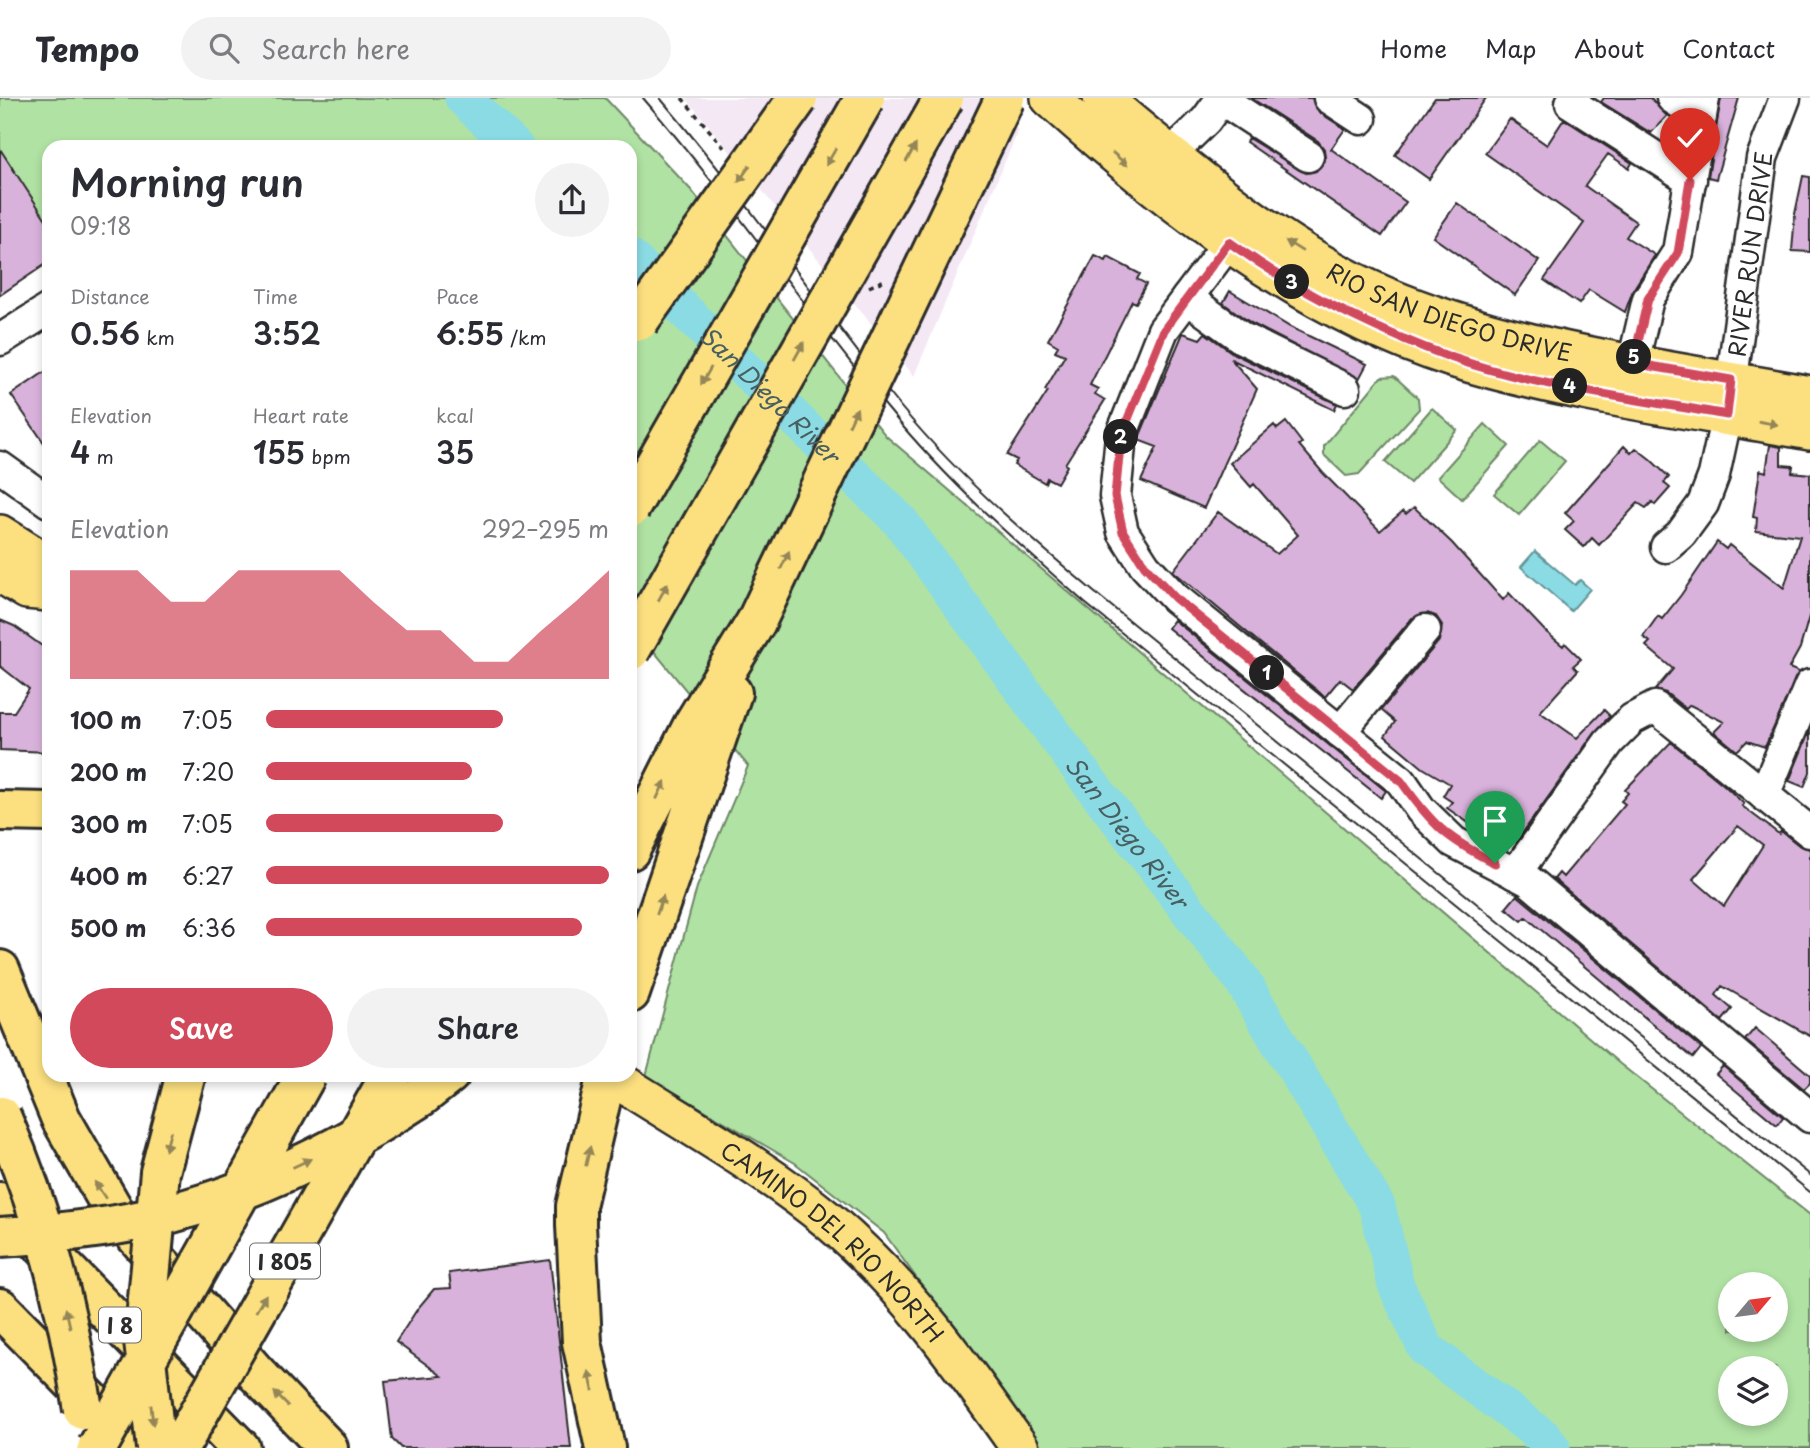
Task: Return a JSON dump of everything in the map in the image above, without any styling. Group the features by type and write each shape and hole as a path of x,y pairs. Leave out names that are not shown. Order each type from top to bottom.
{"highway":[{"path":"637,324 798,98"},
{"path":"637,496 865,98"},
{"path":"637,639 944,98"},
{"path":"637,836 693,725 756,622 1005,98"},
{"path":"637,971 756,622"},
{"path":"0,811 42,812"},
{"path":"0,970 42,1073"},
{"path":"46,1082 61,1119 114,1211 256,1373 328,1448"},
{"path":"156,1448 144,1341 160,1172 184,1082"},
{"name":"I 805","path":"97,1448 303,1082"},
{"name":"I 805","path":"179,1448 386,1082"},
{"path":"0,1237 60,1233 144,1220 221,1197 280,1174 366,1132 438,1082"},
{"path":"605,1082 576,1206 582,1342 605,1448"},
{"path":"0,1115 37,1206 56,1266 71,1331 87,1448"},
{"name":"I 8","path":"0,1202 240,1448"},
{"path":"7,1316 138,1448"}],"main road":[{"name":"RIO SAN DIEGO DRIVE","path":"1082,104 1161,194 1261,265 1357,318 1452,357 1550,382 1729,398 1810,395"},
{"name":"RIO SAN DIEGO DRIVE","path":"1082,104 1170,155 1293,246 1381,295 1457,322 1633,363 1810,431"},
{"path":"0,534 42,561"},
{"path":"0,573 27,590 42,591"},
{"name":"CAMINO DEL RIO NORTH","path":"620,1082 781,1185 853,1243 925,1317 1020,1448"}],"street":[{"path":"1329,98 1361,119"},
{"path":"1575,98 1572,103 1690,180"},
{"path":"1633,363 1648,299 1678,253 1703,107 1672,98"},
{"name":"RIVER RUN DRIVE","path":"1666,547 1681,534 1703,504 1714,475 1729,398 1762,158 1785,98"},
{"path":"1170,155 1206,120 1221,99 1308,156"},
{"path":"1229,242 1164,330 1121,436 1115,496 1123,532 1145,566 1175,598 1401,781 1421,810 1454,842 1529,881 1810,1116"},
{"path":"1187,298 1242,338 1345,389"},
{"path":"0,340 42,313"},
{"path":"0,467 42,497"},
{"path":"1340,732 1424,630"},
{"path":"1764,795 1810,685"},
{"path":"1515,874 1609,742 1632,719 1655,707 1810,832"}],"shaded area":[{"path":"686,98 987,98 1018,131 914,376"}],"green space":[{"path":"0,98 605,98 691,190 886,436 1620,1064 1810,1215 1810,1448 1039,1448 884,1233 795,1163 646,1076 697,887 748,766 637,631 637,140 42,140 42,216 0,151"},
{"path":"1394,376 1418,398 1419,409 1359,474 1346,476 1324,455 1324,446 1381,377"},
{"path":"1432,408 1457,430 1410,483 1385,462"},
{"path":"1485,424 1509,446 1462,499 1438,477"},
{"path":"1540,440 1565,461 1519,515 1494,494"}],"water":[{"path":"1535,551 1575,585 1580,580 1590,589 1571,611 1521,567"}],"building":[{"path":"1251,98 1312,98 1319,112 1345,129 1331,149 1406,202 1382,236 1246,142 1248,138 1306,173 1316,171 1325,158 1324,149 1318,141"},
{"path":"1435,98 1486,98 1429,179 1395,155"},
{"path":"1604,98 1650,98 1667,116 1651,133 1601,102"},
{"path":"1721,98 1739,98 1716,179 1708,177"},
{"path":"1510,119 1547,145 1564,119 1632,163 1629,168 1608,154 1585,186 1636,222 1626,237 1655,255 1633,290 1625,312 1589,290 1579,304 1544,280 1584,223 1485,153"},
{"path":"0,149 42,213 42,267 0,295"},
{"path":"1803,176 1810,177 1810,252 1792,251 1795,214"},
{"path":"1457,203 1539,261 1515,295 1433,237"},
{"path":"1095,256 1106,261 1108,257 1140,274 1137,279 1146,284 1136,303 1132,301 1090,385 1098,389 1095,394 1105,400 1065,464 1067,466 1057,483 1047,478 1045,483 1014,465 1017,460 1007,455 1048,391 1045,390 1065,355 1055,351 1058,346 1048,340"},
{"path":"1230,291 1290,327 1367,364 1359,379 1251,323 1223,303"},
{"path":"1183,333 1200,339 1205,333 1234,354 1337,404 1334,410 1231,359 1257,389 1204,508 1141,481 1157,447 1138,440"},
{"path":"42,374 42,440 11,395"},
{"path":"1286,422 1302,443 1299,445 1323,473 1380,531 1403,511 1406,514 1414,507 1452,543 1503,600 1509,593 1545,631 1563,646 1565,643 1581,659 1573,666 1578,670 1540,712 1577,738 1604,710 1610,716 1595,732 1516,842 1501,833 1498,837 1490,831 1486,835 1447,808 1452,802 1443,796 1450,784 1423,768 1385,736 1395,722 1381,710 1439,641 1442,625 1436,616 1427,613 1412,618 1353,689 1340,679 1325,697 1173,571 1218,512 1277,554 1298,535 1254,484 1251,487 1230,463 1274,425 1277,429"},
{"path":"1770,445 1781,447 1781,465 1793,466 1792,472 1810,474 1810,613 1800,648 1789,668 1799,672 1765,747 1747,741 1737,751 1714,732 1724,722 1690,705 1686,709 1666,693 1655,690 1673,669 1646,646 1650,642 1643,637 1658,616 1662,619 1681,595 1717,542 1726,549 1729,545 1784,588 1800,536 1756,531 1757,518 1753,517 1760,470 1766,472"},
{"path":"1624,446 1631,453 1636,448 1650,459 1669,477 1664,483 1670,488 1655,505 1652,502 1646,508 1638,503 1599,545 1592,538 1584,547 1565,530 1574,521 1565,513"},
{"path":"0,620 14,626 42,646 42,752 0,750 0,712 14,712 29,689 0,666"},
{"path":"1174,620 1386,791 1381,798 1168,628"},
{"path":"1810,730 1810,772 1804,787 1789,781"},
{"path":"1671,742 1724,785 1744,804 1742,806 1779,834 1781,831 1800,846 1810,849 1810,1036 1722,986 1716,995 1732,1009 1722,1021 1554,879 1559,873 1563,877 1625,804 1621,801 1628,793 1625,790","holes":["1738,826 1763,845 1724,906 1693,879"]},
{"path":"1517,895 1701,1048 1693,1058 1526,917 1522,921 1506,908"},
{"path":"1755,1028 1810,1075 1810,1083 1804,1089 1745,1040"},
{"path":"1723,1066 1783,1117 1777,1125 1716,1074"},
{"path":"550,1260 571,1448 401,1448 392,1439 385,1381 442,1376 396,1342 418,1308 434,1289 451,1288 449,1273"}],"waterway":[{"name":"San Diego River","path":"463,98 508,140"},
{"name":"San Diego River","path":"637,264 900,521 1081,771 1240,977 1377,1206 1396,1285 1426,1349 1545,1438 1552,1448"}],"tram line":[{"path":"643,98 889,410 934,462 1008,534 1085,603 1810,1192"},
{"path":"660,98 749,208 914,423 988,499 1094,592 1810,1175"}],"route":[{"path":"1495,863 1454,842 1421,810 1401,781 1175,598 1145,566 1123,532 1115,496 1121,436 1164,330 1229,242 1261,265 1357,318 1452,357 1550,382 1727,415 1731,380 1633,363 1648,299 1678,253 1690,180"}]}
